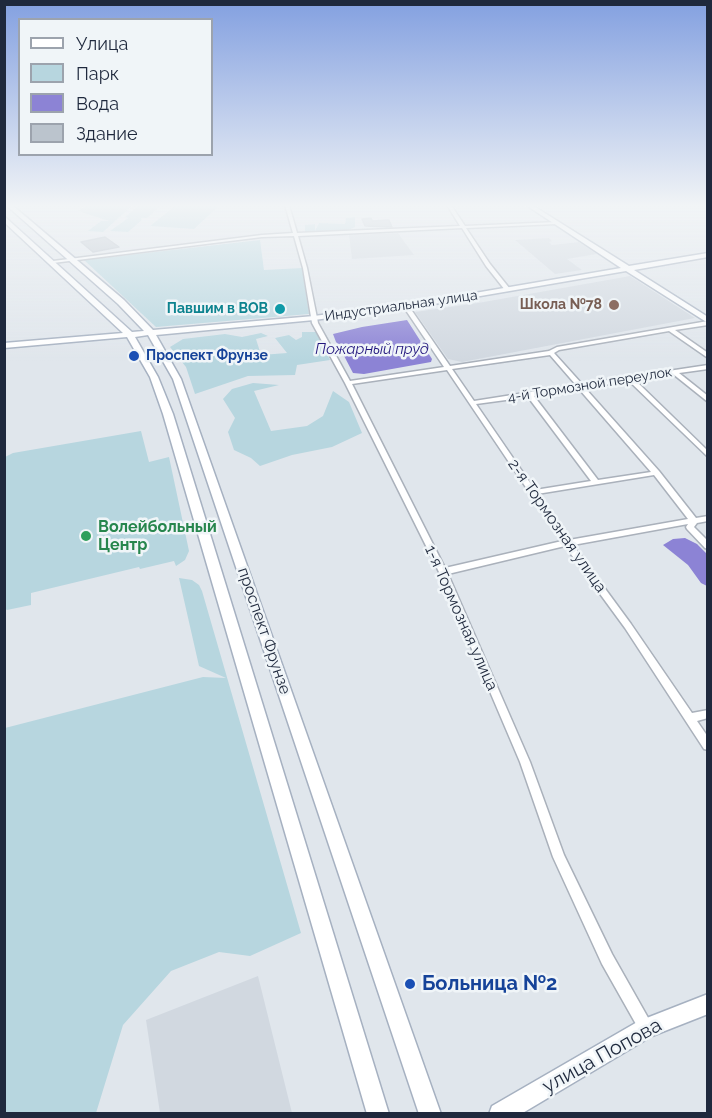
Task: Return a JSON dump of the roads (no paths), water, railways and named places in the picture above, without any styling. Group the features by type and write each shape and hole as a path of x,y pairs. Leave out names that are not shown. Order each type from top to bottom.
{"main road":[{"name":"проспект Фрунзе","path":"48,257 129,334 154,377 168,414 378,1113"},
{"path":"610,257 708,322"},
{"name":"Индустриальная улица","path":"4,346 314,318 507,290 694,257"},
{"name":"проспект Фрунзе","path":"72,259 121,302 151,333 177,379 430,1113"},
{"name":"улица Попова","path":"500,1113 646,1028 708,1004"}],"street":[{"path":"53,262 87,257"},
{"name":"1-я Тормозная улица","path":"302,257 314,318 443,572 525,762 559,857 607,959 646,1028"},
{"path":"483,257 507,290"},
{"name":"2-я Тормозная улица","path":"406,306 567,543 628,626 708,746"},
{"path":"348,383 551,353 557,349 708,322"},
{"path":"671,330 708,356"},
{"path":"551,353 582,386 694,521"},
{"name":"4-й Тормозной переулок","path":"473,404 708,367"},
{"path":"674,372 708,400"},
{"path":"630,379 708,455"},
{"path":"529,394 596,482"},
{"path":"534,492 656,473"},
{"path":"443,572 567,543 708,518"},
{"path":"694,521 690,527 708,546"},
{"path":"689,718 708,714"}],"water":[{"name":"Пожарный пруд","path":"407,320 432,359 431,362 364,374 353,373 342,352 345,351 336,342 333,334"},
{"path":"685,538 697,544 707,554 707,586 701,583 688,565 663,545 673,539"}],"place":[{"name":"Школа №78","path":"614,305"},
{"name":"Павшим в ВОВ","path":"280,309"},
{"name":"Проспект Фрунзе","path":"134,356"},
{"name":"Волейбольный Центр","path":"86,536"},
{"name":"Больница №2","path":"410,984"}]}
